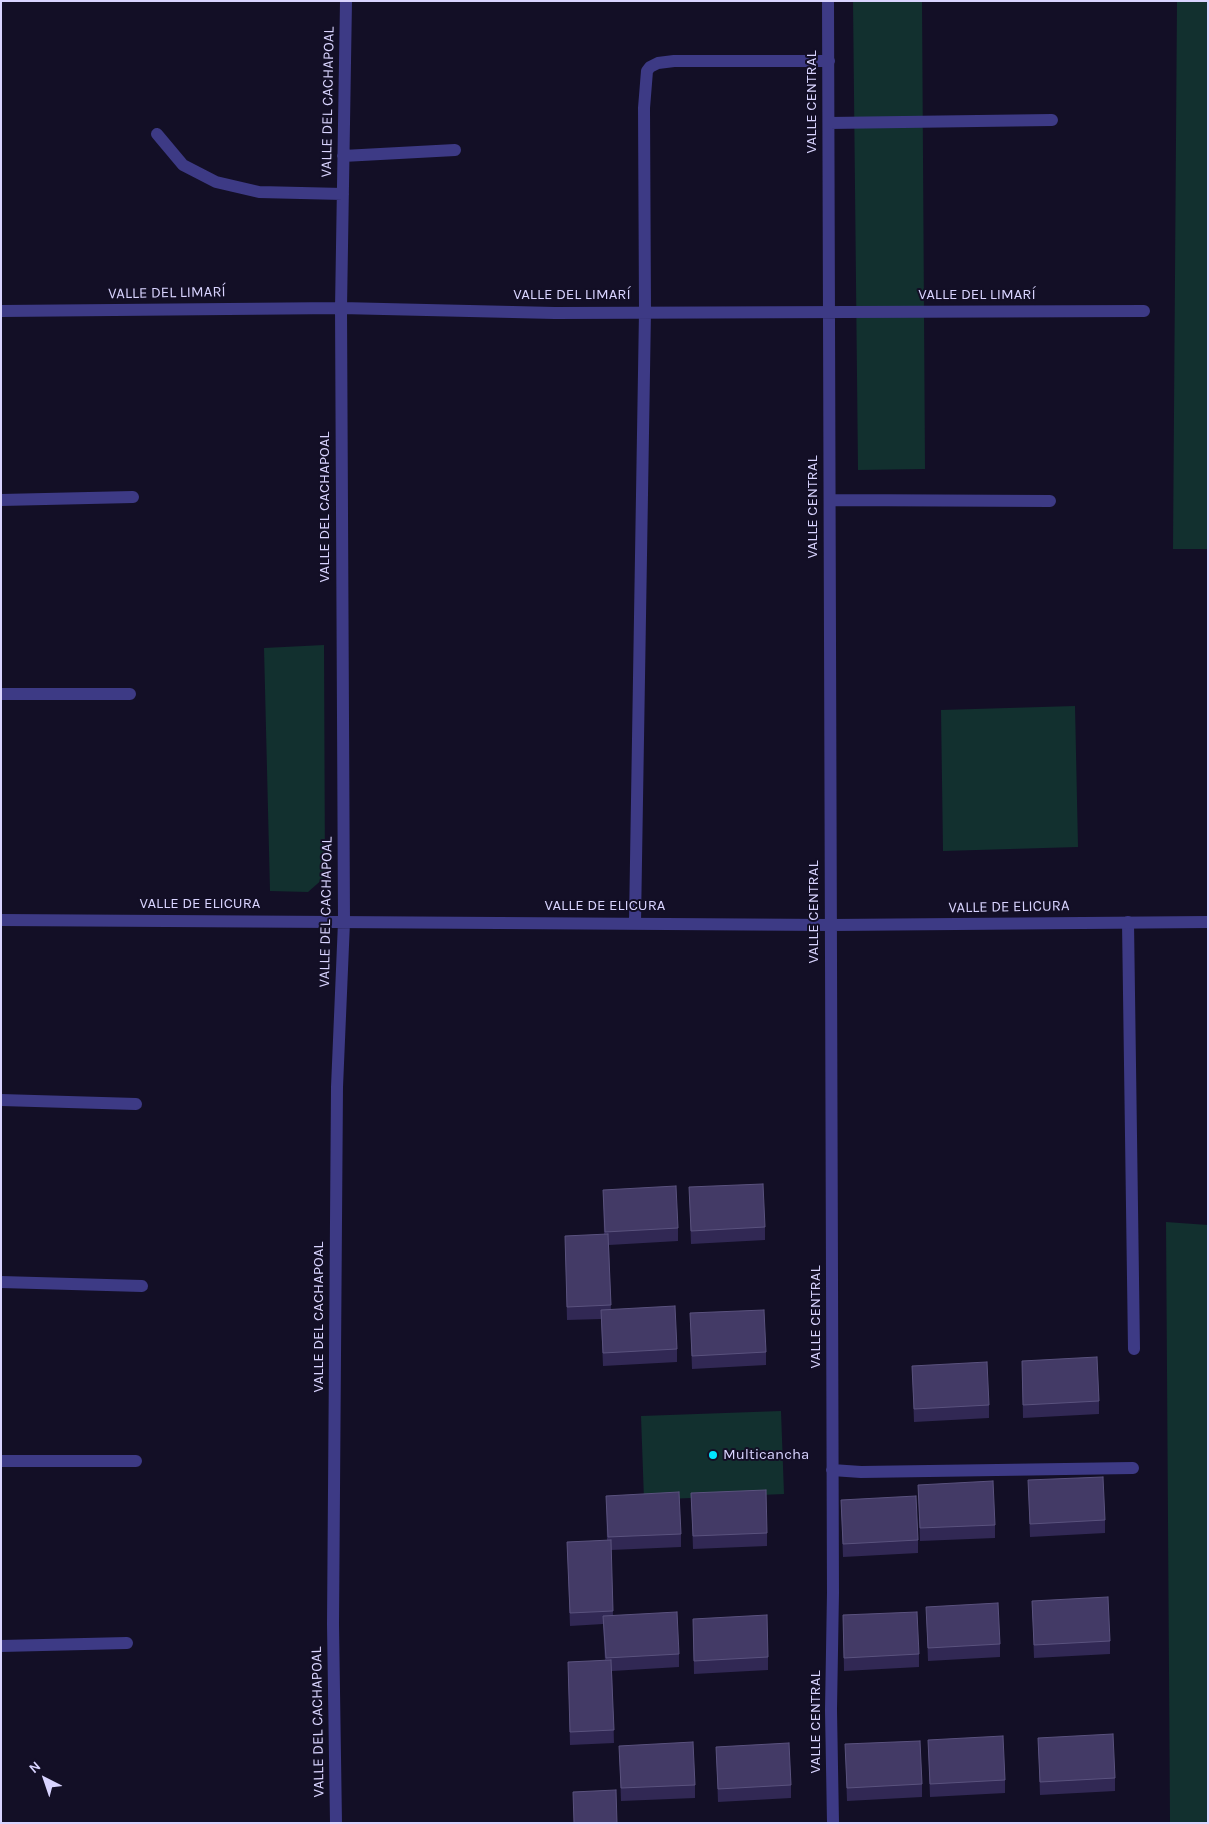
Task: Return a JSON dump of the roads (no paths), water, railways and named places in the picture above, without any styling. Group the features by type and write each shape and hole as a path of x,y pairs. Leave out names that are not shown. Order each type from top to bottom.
{"street":[{"name":"VALLE DEL CACHAPOAL","path":"336,1823 333,1624 336,1097 344,922 340,308 346,1"},
{"name":"VALLE CENTRAL","path":"828,1 831,1710 833,1823"},
{"path":"635,922 645,311 644,82 650,67 674,61 828,61"},
{"path":"829,123 1052,120"},
{"path":"157,134 183,165 216,182 260,192 342,194"},
{"path":"343,156 454,150"},
{"name":"VALLE DEL LIMARÍ","path":"1,311 340,308 556,313 645,311 1144,311"},
{"path":"1,500 133,497"},
{"path":"830,500 1050,501"},
{"path":"1,694 130,694"},
{"name":"VALLE DE ELICURA","path":"1,920 635,922 831,925 1208,922"},
{"path":"1128,922 1134,1349"},
{"path":"1,1100 136,1104"},
{"path":"1,1282 142,1286"},
{"path":"1,1461 136,1461"},
{"path":"832,1470 861,1472 1133,1468"},
{"path":"1,1646 127,1643"}],"place":[{"name":"Multicancha","path":"713,1455"}]}
